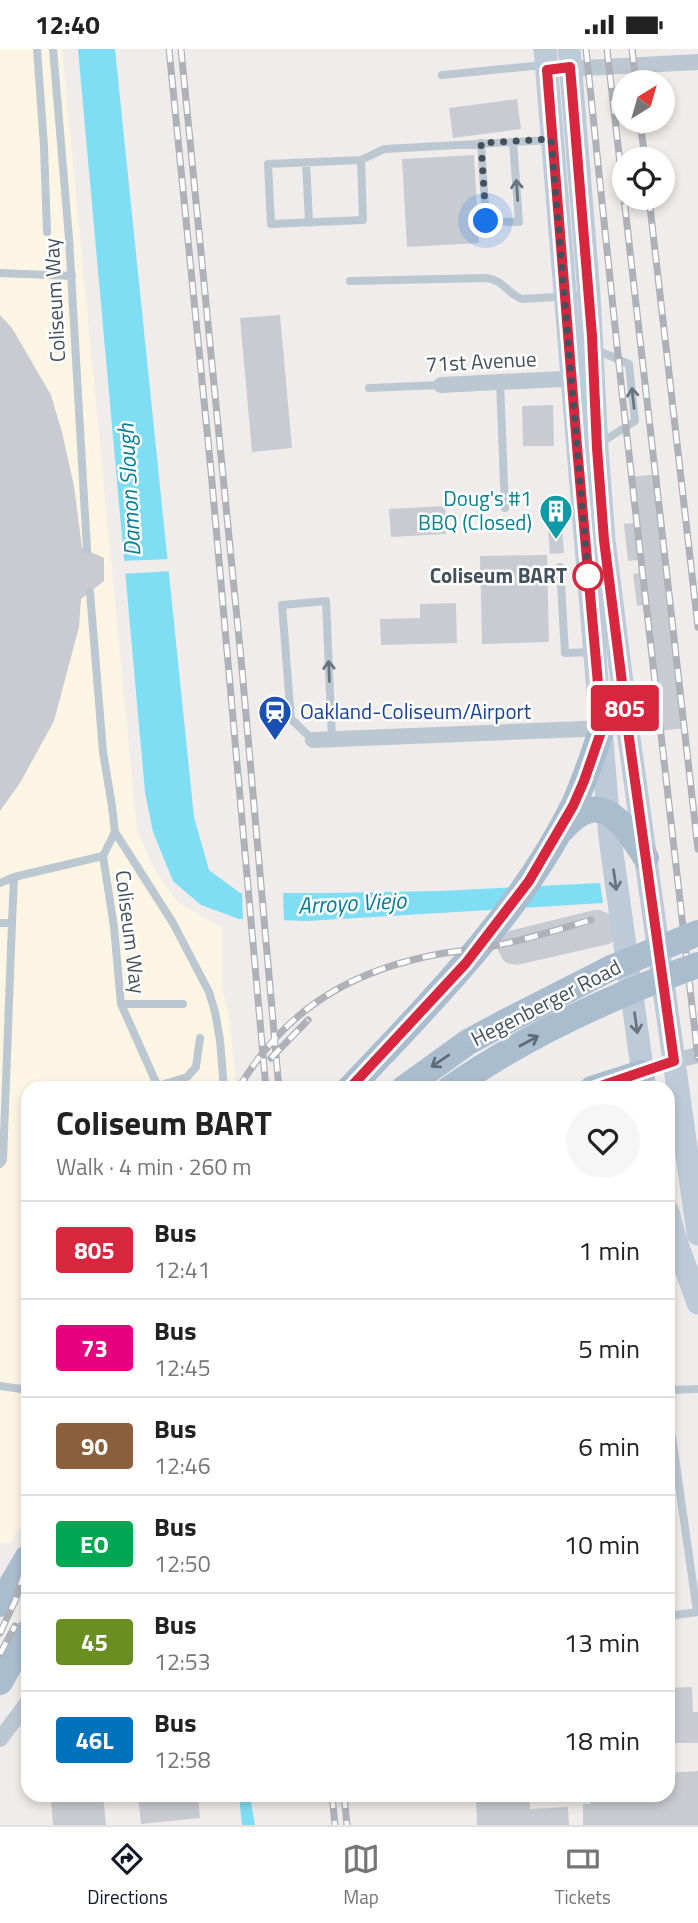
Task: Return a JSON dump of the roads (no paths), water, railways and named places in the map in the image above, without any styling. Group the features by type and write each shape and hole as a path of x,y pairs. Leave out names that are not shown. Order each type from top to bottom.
{"main road":[{"path":"570,58 592,349 582,378 595,652 646,857 698,1234"},
{"path":"546,61 565,297 597,445 615,728 608,813 644,1081 674,1061"},
{"path":"356,1081 466,963 529,881 554,841 615,728"},
{"path":"554,841 566,825 591,810 616,817 646,857"},
{"name":"Hegenberger Road","path":"414,1081 468,1042 509,1020 611,968 698,933"},
{"name":"Hegenberger Road","path":"461,1081 495,1059 568,1021 698,965"},
{"path":"675,1235 698,1303"},
{"path":"2,1601 21,1570"},
{"path":"0,1682 21,1644"}],"street":[{"path":"546,61 570,58 698,62"},
{"name":"71st Avenue","path":"441,385 582,378"},
{"path":"313,740 615,728"},
{"path":"674,1061 698,1055"},
{"path":"0,1739 21,1711"}],"lane":[{"path":"37,49 47,232"},
{"name":"Coliseum Way","path":"53,49 65,170 87,550"},
{"path":"442,75 546,61"},
{"path":"361,160 363,220 271,224 268,164 361,160 384,149 551,139"},
{"path":"481,143 486,221 519,222 513,142"},
{"path":"306,162 309,222"},
{"path":"0,273 72,276"},
{"path":"350,281 487,278 496,279 513,295 522,299 589,295"},
{"path":"592,349 629,365 635,421 597,445"},
{"path":"500,382 505,508"},
{"name":"71st Avenue","path":"369,388 441,385"},
{"path":"560,566 565,653 595,652"},
{"path":"90,592 103,753 115,832 173,923 209,992 220,1039 223,1081"},
{"path":"313,740 291,719 282,605 326,601 332,739"},
{"name":"Coliseum Way","path":"115,832 103,856 114,927 121,1004 155,1081"},
{"name":"Coliseum Way","path":"0,883 14,877 103,856"},
{"path":"0,1164 3,1160 14,877"},
{"path":"0,923 12,923"},
{"path":"121,1004 183,1004"},
{"path":"175,1081 187,1077 196,1067 200,1038"},
{"path":"0,1386 21,1389"},
{"path":"675,1390 698,1389"},
{"path":"675,1457 697,1612 675,1615"}],"water":[{"path":"78,49 115,49 194,817 209,870 240,893 440,891 600,883 603,903 308,921 239,919 201,905 173,881 153,832 145,792"},
{"path":"240,1802 251,1802 255,1825 242,1825"}],"railway":[{"path":"169,49 211,471 265,1081"},
{"path":"181,49 242,669 278,1081"},
{"path":"586,49 622,393 698,1058"},
{"path":"607,49 698,849"},
{"path":"632,49 635,70"},
{"path":"642,133 643,147"},
{"path":"650,210 698,627"},
{"path":"243,1081 275,1039 296,1018 343,986 398,964 438,954 510,943 591,920"},
{"path":"271,1058 308,1020"},
{"path":"0,1633 21,1583"},
{"path":"0,1654 15,1626"},
{"path":"333,1802 335,1825"},
{"path":"345,1802 347,1825"}],"place":[{"name":"Doug's #1 BBQ (Closed)","path":"556,541"},
{"name":"Coliseum BART","path":"588,576"},
{"name":"Oakland-Coliseum/Airport","path":"275,742"}],"water label":[{"name":"Damon Slough","path":"129,490"},
{"name":"Arroyo Viejo","path":"352,903"}]}
